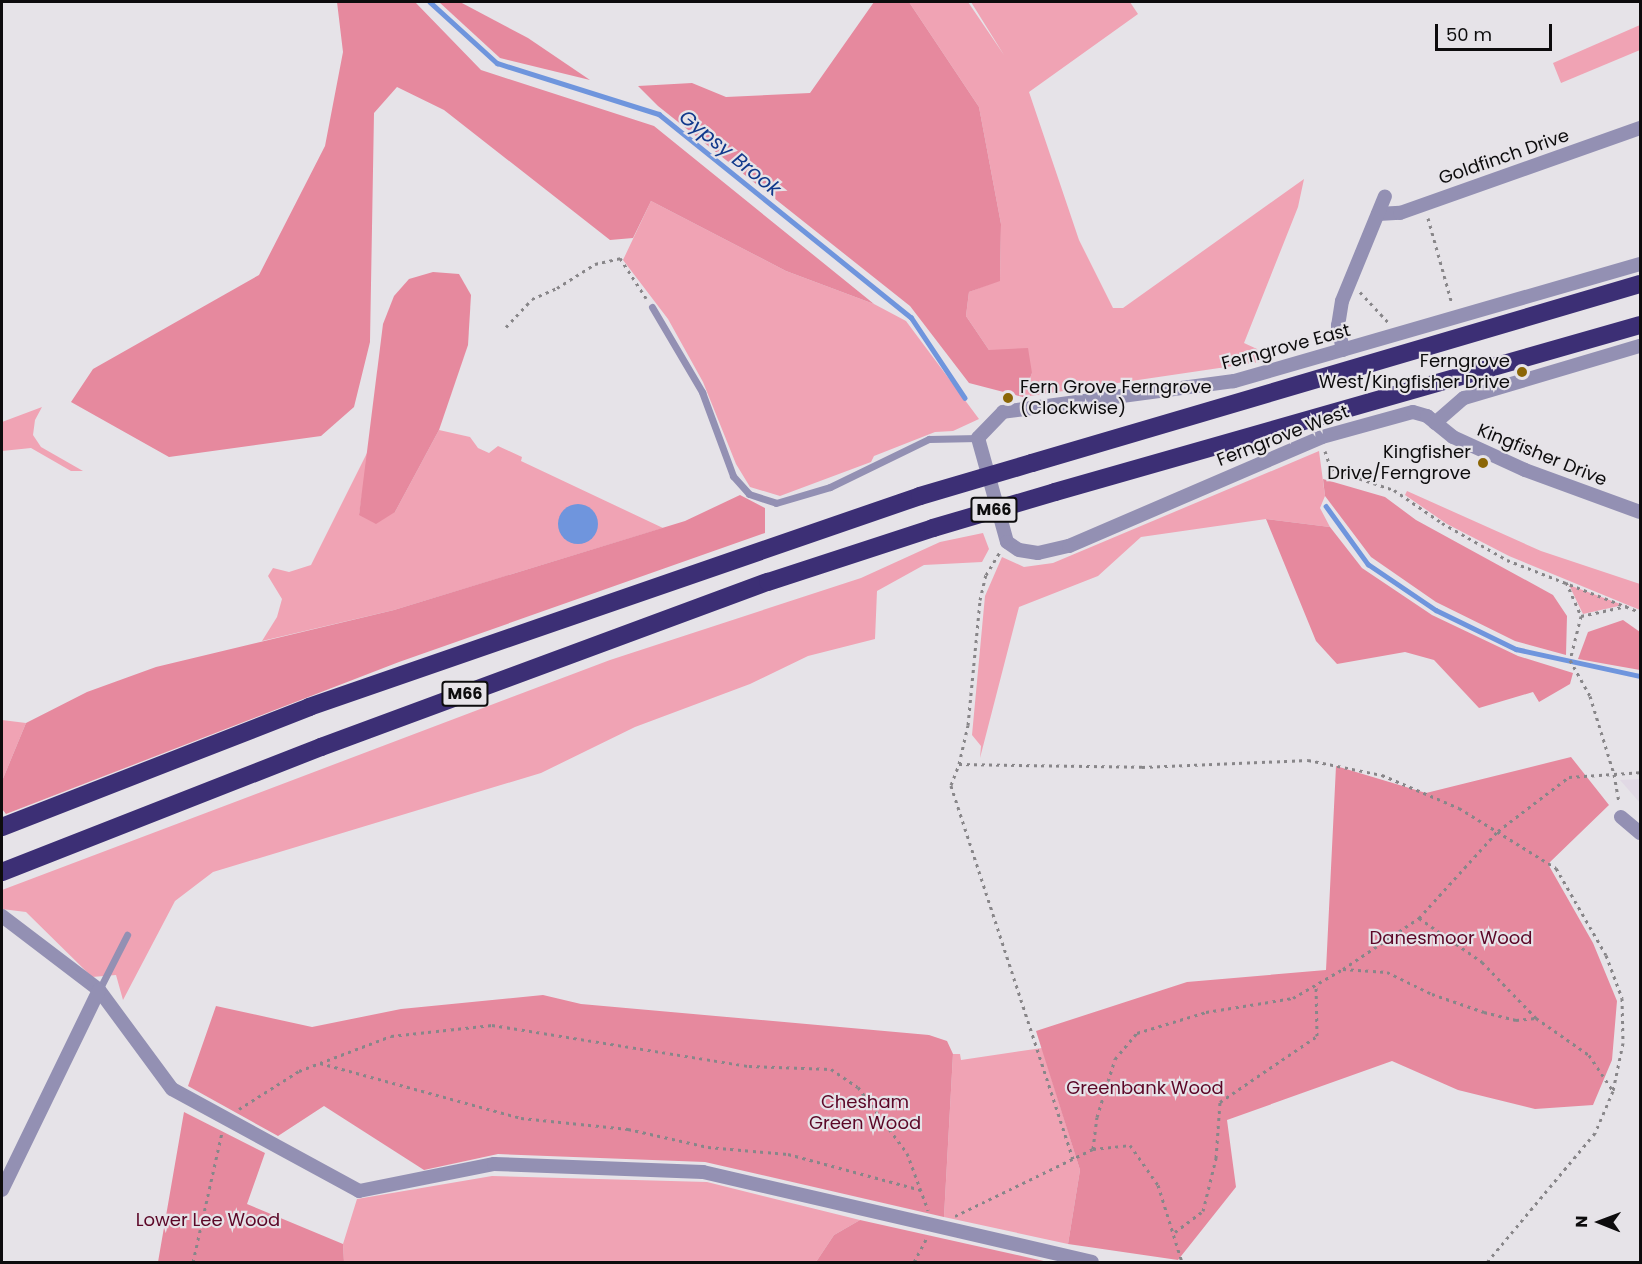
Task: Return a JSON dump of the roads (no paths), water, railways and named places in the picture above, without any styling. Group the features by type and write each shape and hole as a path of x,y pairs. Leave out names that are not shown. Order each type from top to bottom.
{"highway":[{"name":"M66","path":"2,827 309,707 920,496 1641,284"},
{"name":"M66","path":"2,872 321,747 768,582 933,528 1055,492 1641,325"}],"street":[{"name":"Goldfinch Drive","path":"1378,214 1400,213 1641,128"},
{"path":"1343,350 1339,315 1348,286 1385,196"},
{"name":"Ferngrove East","path":"978,438 1003,412 1020,407 1234,381 1641,264"},
{"path":"1435,423 1464,398 1641,346"},
{"name":"Ferngrove West","path":"978,438 1007,542 1019,550 1051,552 1322,437 1413,412 1427,416 1435,423"},
{"name":"Kingfisher Drive","path":"1435,423 1453,437 1525,470 1641,512"},
{"path":"1621,817 1641,833"},
{"path":"2,916 99,990 172,1089 359,1191 495,1164 703,1172 1092,1263"},
{"path":"2,1191 99,990"}],"lane":[{"path":"652,307 702,392 733,476 749,494 776,503 830,487 929,440 978,438"},
{"path":"99,990 127,935"}],"water":[{"path":"578,504 592,510 598,524 592,538 578,544 564,538 558,524 564,510"}],"waterway":[{"name":"Gypsy Brook","path":"430,2 497,63 659,114 911,317 965,398"},
{"name":"Gypsy Brook","path":"1326,506 1368,564 1436,610 1516,649 1640,676"}],"place":[{"name":"Ferngrove West/Kingfisher Drive","path":"1522,372"},
{"name":"Fern Grove Ferngrove (Clockwise)","path":"1008,398"},
{"name":"Kingfisher Drive/Ferngrove","path":"1483,463"}],"park label":[{"name":"Danesmoor Wood","path":"1451,938"},
{"name":"Greenbank Wood","path":"1145,1088"},
{"name":"Chesham Green Wood","path":"865,1113"},
{"name":"Lower Lee Wood","path":"208,1220"}]}
